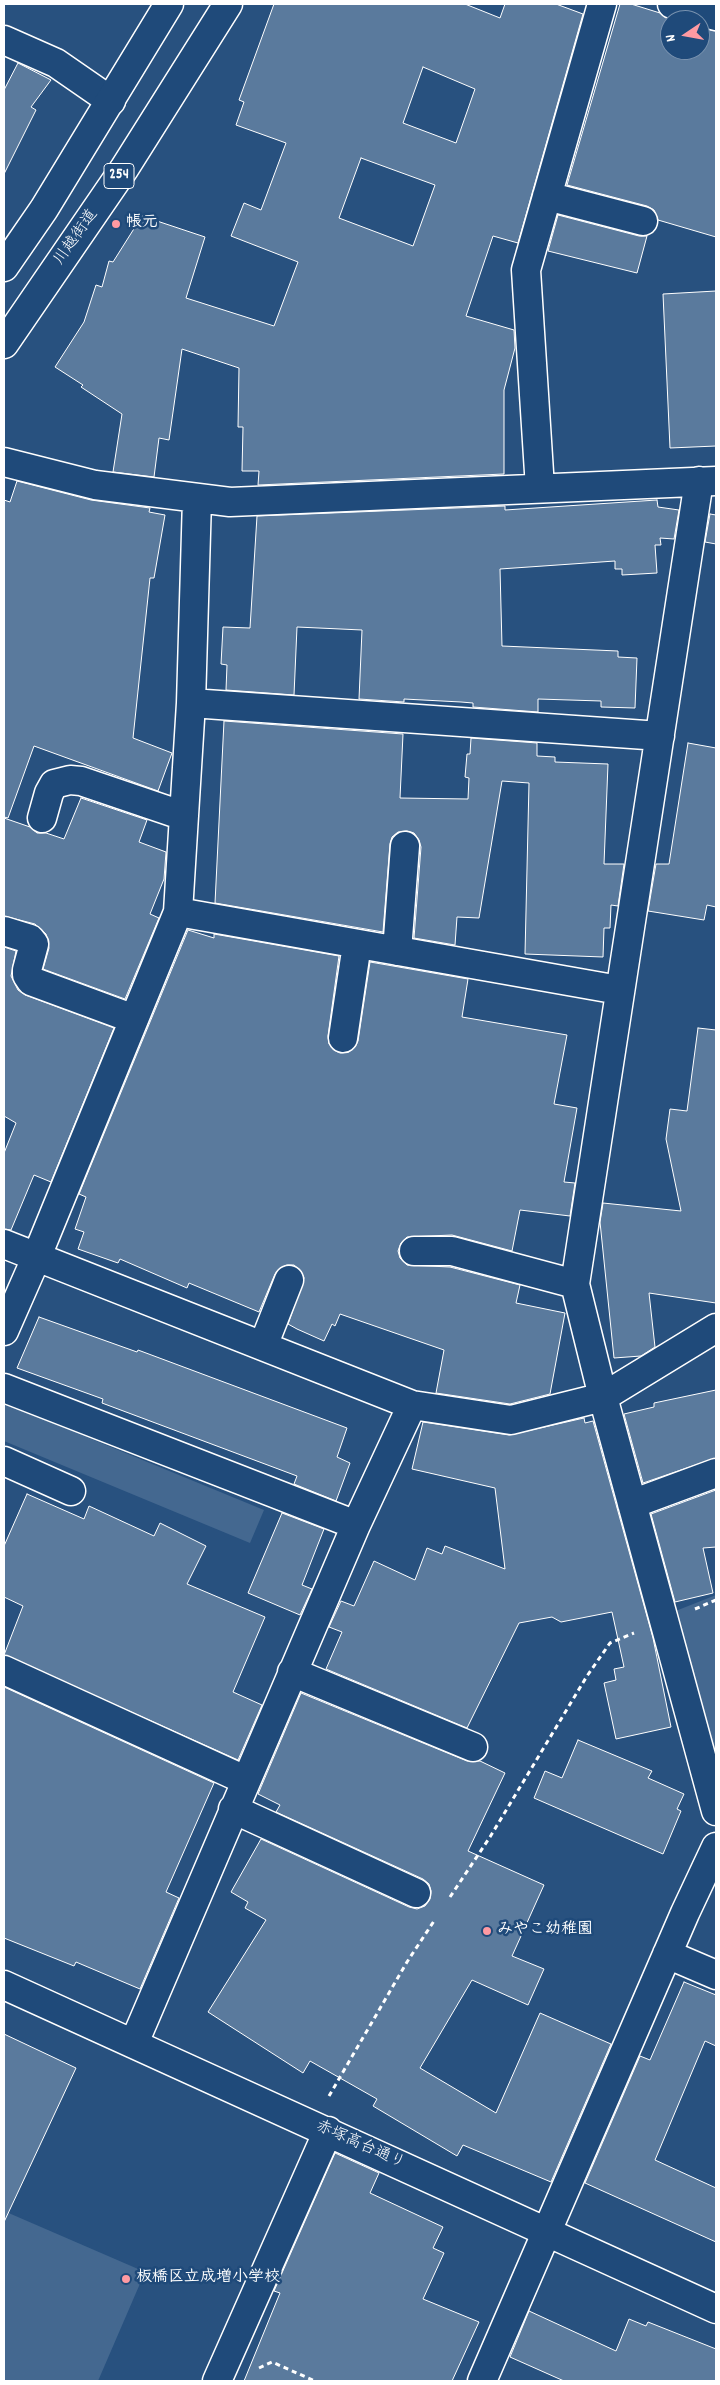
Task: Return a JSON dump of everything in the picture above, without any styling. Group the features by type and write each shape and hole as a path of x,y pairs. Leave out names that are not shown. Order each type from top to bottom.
{"main road":[{"path":"4,267 44,208 169,4"},
{"name":"川越街道","path":"4,344 124,169 228,4"},
{"path":"540,488 526,270 602,4"},
{"path":"672,4 716,16"},
{"path":"4,40 56,63 110,100"},
{"path":"548,196 643,221"},
{"path":"4,462 95,485 230,502 708,481 660,736 619,990 575,1284 603,1397 716,1811"},
{"path":"4,1331 37,1256 178,912 192,704 197,499"},
{"path":"192,704 660,736"},
{"path":"42,818 49,793 54,784 70,780 81,781 184,816"},
{"path":"397,951 405,846"},
{"path":"178,912 619,990"},
{"path":"4,931 30,940 34,944 27,970 27,975 31,981 134,1019"},
{"path":"343,1038 357,944"},
{"path":"4,1244 412,1405 511,1420 603,1397 716,1328"},
{"path":"414,1251 452,1251 575,1284"},
{"path":"263,1346 289,1280"},
{"path":"4,1388 356,1525"},
{"path":"134,2043 245,1780 356,1525 412,1405"},
{"path":"4,1461 71,1491"},
{"path":"632,1504 716,1473"},
{"path":"4,1670 245,1780"},
{"path":"292,1672 473,1748"},
{"path":"233,1809 416,1892"},
{"path":"482,2381 707,1862 716,1847"},
{"path":"667,1954 716,1975"},
{"name":"赤塚高台通り","path":"4,1985 716,2309"},
{"path":"217,2381 328,2131"}],"path":[{"path":"449,1899 490,1837 587,1676 610,1643 665,1620"},
{"path":"328,2131 329,2095 407,1962 438,1915"},
{"path":"228,2355 256,2368 263,2368 272,2362 315,2381"}],"shaded area":[{"path":"4,1403 264,1510 250,1543 4,1441"},
{"path":"716,1595 716,1778 673,1612"},
{"path":"4,2211 145,2272 98,2381 4,2381"}],"building":[{"path":"274,4 465,4 500,18 505,4 556,4 583,14 518,243 493,236 466,316 514,330 515,348 504,390 504,474 258,485 259,471 242,471 243,427 238,427 239,368 182,349 169,440 159,438 154,477 113,472 122,414 55,367 84,322 96,285 102,287 109,261 113,262 142,216 205,237 186,298 274,326 298,262 231,236 244,203 261,210 286,143 236,125 244,102 239,100","holes":["423,67 475,89 456,143 403,123","361,158 435,185 413,246 339,218"]},
{"path":"620,4 631,4 660,13 660,60 710,60 710,30 716,31 716,237 658,220 654,210 647,206 567,185"},
{"path":"18,63 51,80 31,107 36,110 4,174 4,90"},
{"path":"558,215 639,236 647,236 637,273 548,251"},
{"path":"716,291 716,446 670,448 663,294"},
{"path":"17,481 91,500 150,508 149,512 165,515 154,578 150,578 133,738 172,753 158,791 34,746 8,818 4,817 4,500 10,502"},
{"path":"657,500 658,507 679,510 674,539 660,538 661,545 655,545 657,573 622,575 622,569 615,569 615,561 500,569 502,646 618,651 618,657 637,658 635,708 601,707 601,701 538,699 538,712 473,707 473,703 461,702 404,699 404,702 359,699 362,630 297,627 294,695 226,690 227,665 221,664 223,627 250,628 257,516 505,506 505,510"},
{"path":"710,514 716,515 716,544 705,542"},
{"path":"224,721 403,734 400,798 468,799 469,778 465,777 467,754 470,754 471,738 537,743 537,756 555,757 555,762 608,764 604,864 624,864 618,906 611,905 610,928 604,928 603,957 525,954 529,783 502,781 479,918 457,917 455,945 414,938 421,847 414,833 407,831 398,832 392,837 390,844 383,932 215,903"},
{"path":"688,743 716,748 716,907 707,905 704,920 648,911 656,864 669,864"},
{"path":"81,798 147,820 139,842 166,852 164,879 150,914 159,918 125,999 43,969 49,948 46,934 35,924 4,916 4,818 30,827 37,833 46,833 64,839"},
{"path":"188,930 214,938 214,934 339,956 328,1036 329,1044 340,1053 349,1052 358,1041 370,962 468,979 462,1017 567,1035 554,1104 577,1108 564,1182 575,1183 570,1216 520,1210 512,1251 452,1235 407,1237 401,1243 398,1251 400,1258 407,1265 450,1267 520,1285 516,1303 565,1313 550,1394 510,1404 436,1393 444,1350 340,1314 335,1326 332,1324 324,1341 297,1329 288,1324 304,1278 301,1271 294,1265 280,1268 275,1274 259,1312 189,1283 187,1288 120,1259 118,1263 78,1249 84,1232 75,1229 86,1197 79,1194"},
{"path":"4,947 16,951 11,976 18,990 25,995 114,1028 51,1182 34,1175 11,1230 4,1229 4,1153 16,1123 4,1116"},
{"path":"698,1028 716,1030 716,1303 649,1293 655,1347 641,1356 614,1358 600,1222 603,1203 681,1211 666,1139 670,1109 687,1111"},
{"path":"39,1317 137,1352 138,1350 347,1428 337,1457 350,1463 336,1501 294,1484 297,1476 102,1403 103,1399 17,1368"},
{"path":"716,1390 716,1458 643,1483 624,1414 654,1407 654,1403"},
{"path":"584,1418 585,1423 593,1421 653,1638 671,1727 616,1739 604,1683 616,1680 614,1669 624,1667 612,1612 561,1622 552,1617 519,1623 467,1728 326,1669 342,1632 329,1627 341,1601 354,1606 374,1561 415,1580 427,1548 442,1554 445,1546 505,1569 495,1488 412,1469 423,1422 509,1435"},
{"path":"716,1490 716,1547 703,1548 713,1593 675,1602 651,1514"},
{"path":"27,1494 84,1519 89,1506 154,1536 160,1523 206,1546 187,1584 265,1617 233,1692 262,1705 238,1760 4,1655 23,1606 4,1597 4,1546"},
{"path":"282,1513 324,1529 302,1585 312,1589 300,1615 248,1593"},
{"path":"4,1687 214,1783 166,1892 179,1898 140,1989 76,1962 74,1966 4,1938"},
{"path":"301,1693 467,1761 480,1761 505,1773 468,1851 544,1885 512,1956 544,1969 528,2005 472,1980 420,2068 496,2113 540,2013 611,2044 551,2182 463,2145 457,2156 373,2106 377,2099 310,2061 303,2073 208,2012 266,1920 245,1908 248,1902 231,1892 261,1839 409,1907 417,1909 425,1906 430,1899 431,1891 429,1884 423,1879 276,1812 280,1805 258,1794"},
{"path":"578,1740 652,1771 648,1778 684,1794 677,1809 681,1811 663,1854 534,1798 545,1771 562,1778"},
{"path":"684,1982 716,1995 716,2046 705,2041 655,2160 716,2188 716,2242 585,2183 640,2056 650,2060"},
{"path":"4,2034 76,2068 4,2222"},
{"path":"335,2153 379,2173 370,2193 443,2227 433,2248 444,2253 423,2299 479,2322 452,2381 244,2381 280,2293 274,2291"},
{"path":"529,2311 616,2351 629,2319 646,2326 648,2322 716,2349 716,2381 564,2381 510,2357"}],"place":[{"name":"帳元","path":"116,224"},
{"name":"みやこ幼稚園","path":"487,1931"},
{"name":"板橋区立成増小学校","path":"126,2279"}]}
